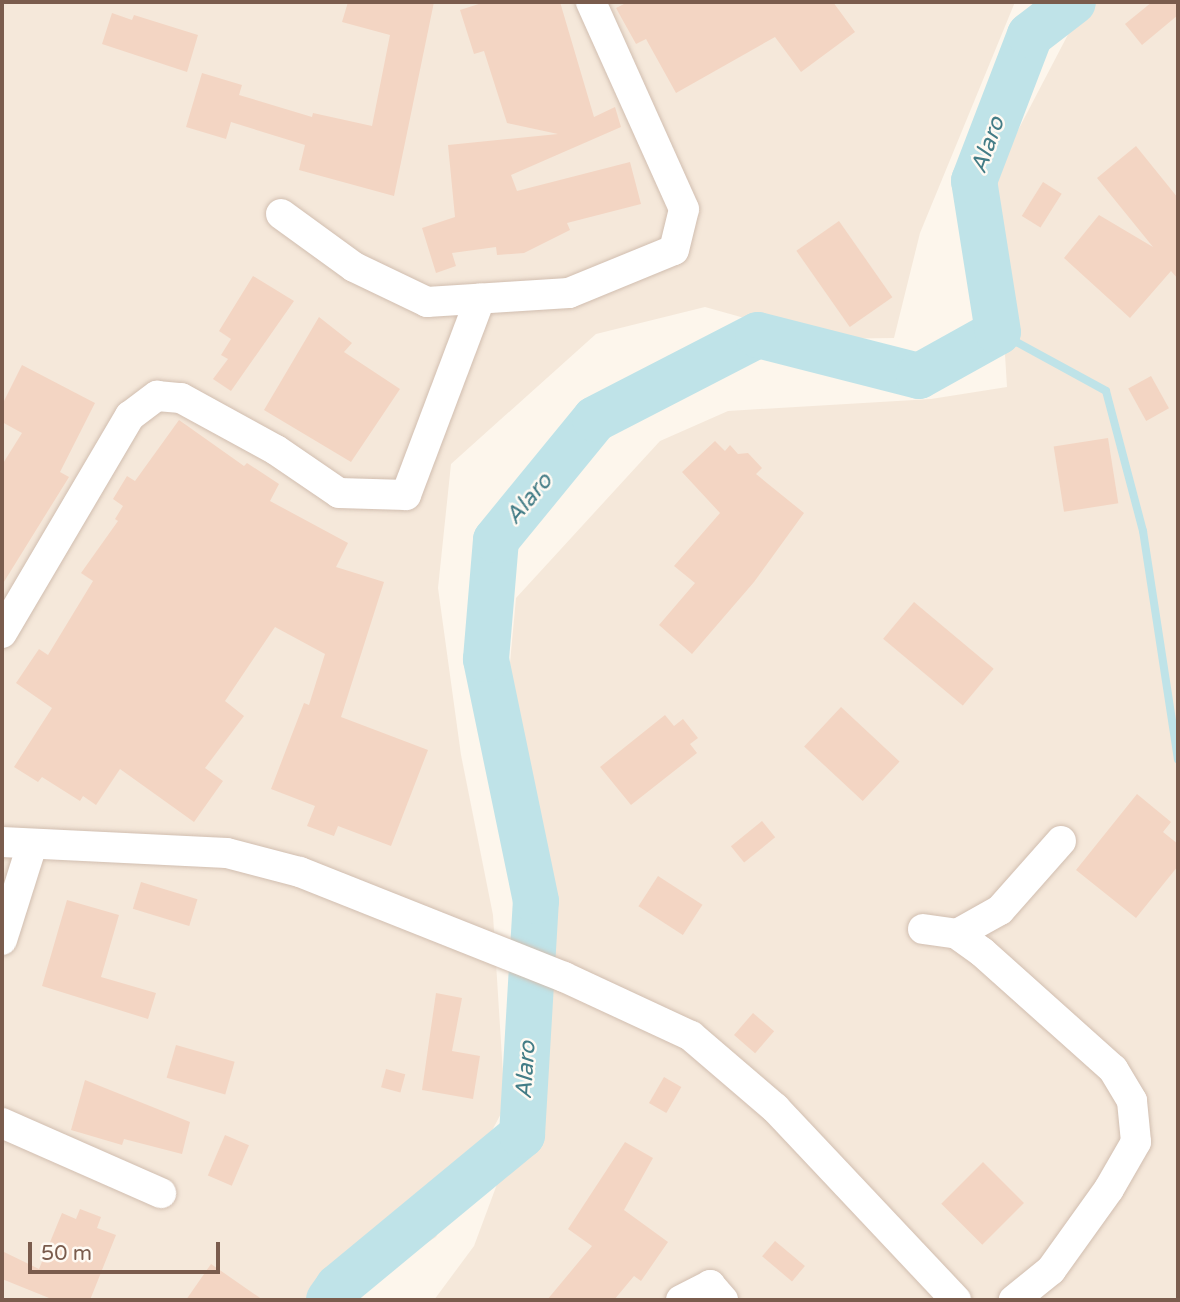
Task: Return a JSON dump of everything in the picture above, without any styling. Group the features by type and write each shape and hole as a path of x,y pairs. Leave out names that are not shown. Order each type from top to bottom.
{"street":[{"path":"281,214 354,267 427,302 569,293 674,250 684,209 592,2"},
{"path":"2,634 11,597 130,416 157,396 181,398 276,450 339,493 405,495 480,299"},
{"path":"957,934 1000,910 1061,841"},
{"path":"2,842 227,853 365,895 512,958 564,977 691,1036 775,1108 956,1300"},
{"path":"2,940 32,845"},
{"path":"923,929 957,934 1112,1069 1132,1101 1136,1142 1109,1189 1051,1270 1014,1300"},
{"path":"2,1123 161,1193"},
{"path":"681,1300 709,1285 723,1300"}],"shaded area":[{"path":"2,2 1015,2 920,233 894,338 819,339 705,307 596,334 451,464 438,588 461,755 493,915 505,1106 436,1237 336,1300 2,1300"},
{"path":"1085,2 1178,2 1178,1300 434,1300 474,1246 548,1047 499,781 516,598 660,441 728,411 931,399 1007,387 994,176"}],"building":[{"path":"348,2 434,2 394,196 299,170 305,145 231,122 226,139 186,127 202,73 242,85 239,95 312,117 313,113 372,126 390,35 342,22"},
{"path":"485,2 560,2 594,117 615,107 621,127 511,175 517,191 630,162 641,204 567,223 570,230 524,253 497,255 496,247 452,253 456,266 436,273 422,228 455,217 448,145 558,134 507,123 484,51 474,54 460,10"},
{"path":"628,2 833,2 855,32 801,72 775,37 676,93 646,39 636,44 616,8"},
{"path":"1152,2 1178,2 1178,15 1142,45 1125,24"},
{"path":"112,13 132,20 134,15 198,35 187,72 102,44"},
{"path":"1136,146 1178,198 1178,279 1171,271 1130,318 1064,258 1099,215 1153,247 1097,178"},
{"path":"1043,182 1062,194 1040,228 1022,216"},
{"path":"839,221 892,297 850,327 796,251"},
{"path":"253,276 294,301 231,391 213,379 228,359 221,355 231,339 219,331"},
{"path":"319,317 352,343 344,352 400,389 351,462 264,410"},
{"path":"22,365 95,403 60,472 69,477 2,585 2,465 22,433 2,422 2,405"},
{"path":"1151,376 1169,408 1146,421 1128,389"},
{"path":"179,420 244,466 247,463 279,484 270,501 348,543 336,567 384,582 341,717 428,750 391,846 338,826 334,836 307,826 315,806 271,789 304,703 309,705 325,654 275,627 225,701 244,716 205,768 223,781 194,822 120,769 96,805 83,796 80,801 42,777 38,782 14,767 52,708 16,683 39,649 48,655 93,581 81,573 118,521 115,519 123,506 113,499 127,476 135,481"},
{"path":"1108,438 1118,503 1064,512 1054,447"},
{"path":"715,441 725,451 730,445 738,454 748,453 762,468 756,474 804,513 754,582 692,654 659,625 695,583 674,566 720,513 682,472"},
{"path":"914,602 994,669 963,706 883,639"},
{"path":"841,707 900,762 863,801 804,746"},
{"path":"665,715 674,726 683,719 698,738 690,744 697,753 631,805 600,767"},
{"path":"1137,794 1171,822 1163,832 1178,844 1178,866 1136,918 1076,870"},
{"path":"762,821 775,837 744,862 731,846"},
{"path":"658,876 702,905 683,935 638,906"},
{"path":"141,882 197,899 189,926 133,909"},
{"path":"67,900 119,915 101,977 156,993 148,1019 42,986"},
{"path":"436,993 462,998 452,1051 480,1056 473,1099 422,1090"},
{"path":"753,1013 774,1031 755,1053 734,1035"},
{"path":"176,1045 235,1062 225,1094 167,1078"},
{"path":"386,1069 405,1074 400,1093 381,1087"},
{"path":"664,1077 681,1087 666,1113 649,1103"},
{"path":"85,1080 190,1122 182,1154 124,1139 122,1145 71,1130"},
{"path":"225,1135 249,1145 232,1186 208,1176"},
{"path":"625,1142 653,1158 624,1210 668,1242 641,1281 634,1276 614,1300 547,1300 592,1246 568,1229"},
{"path":"983,1162 1024,1203 982,1245 941,1204"},
{"path":"80,1209 101,1217 97,1228 116,1235 90,1300 54,1300 2,1279 2,1251 39,1269 62,1213 76,1219"},
{"path":"775,1241 805,1266 792,1281 762,1256"},
{"path":"211,1264 263,1300 186,1300"}],"waterway":[{"name":"Alaro","path":"329,1300 338,1287 522,1135 536,901 486,659 496,540 595,419 758,335 919,376 998,332 974,181 1030,35 1073,2"},
{"path":"998,332 1106,391 1143,531 1178,759"}]}
